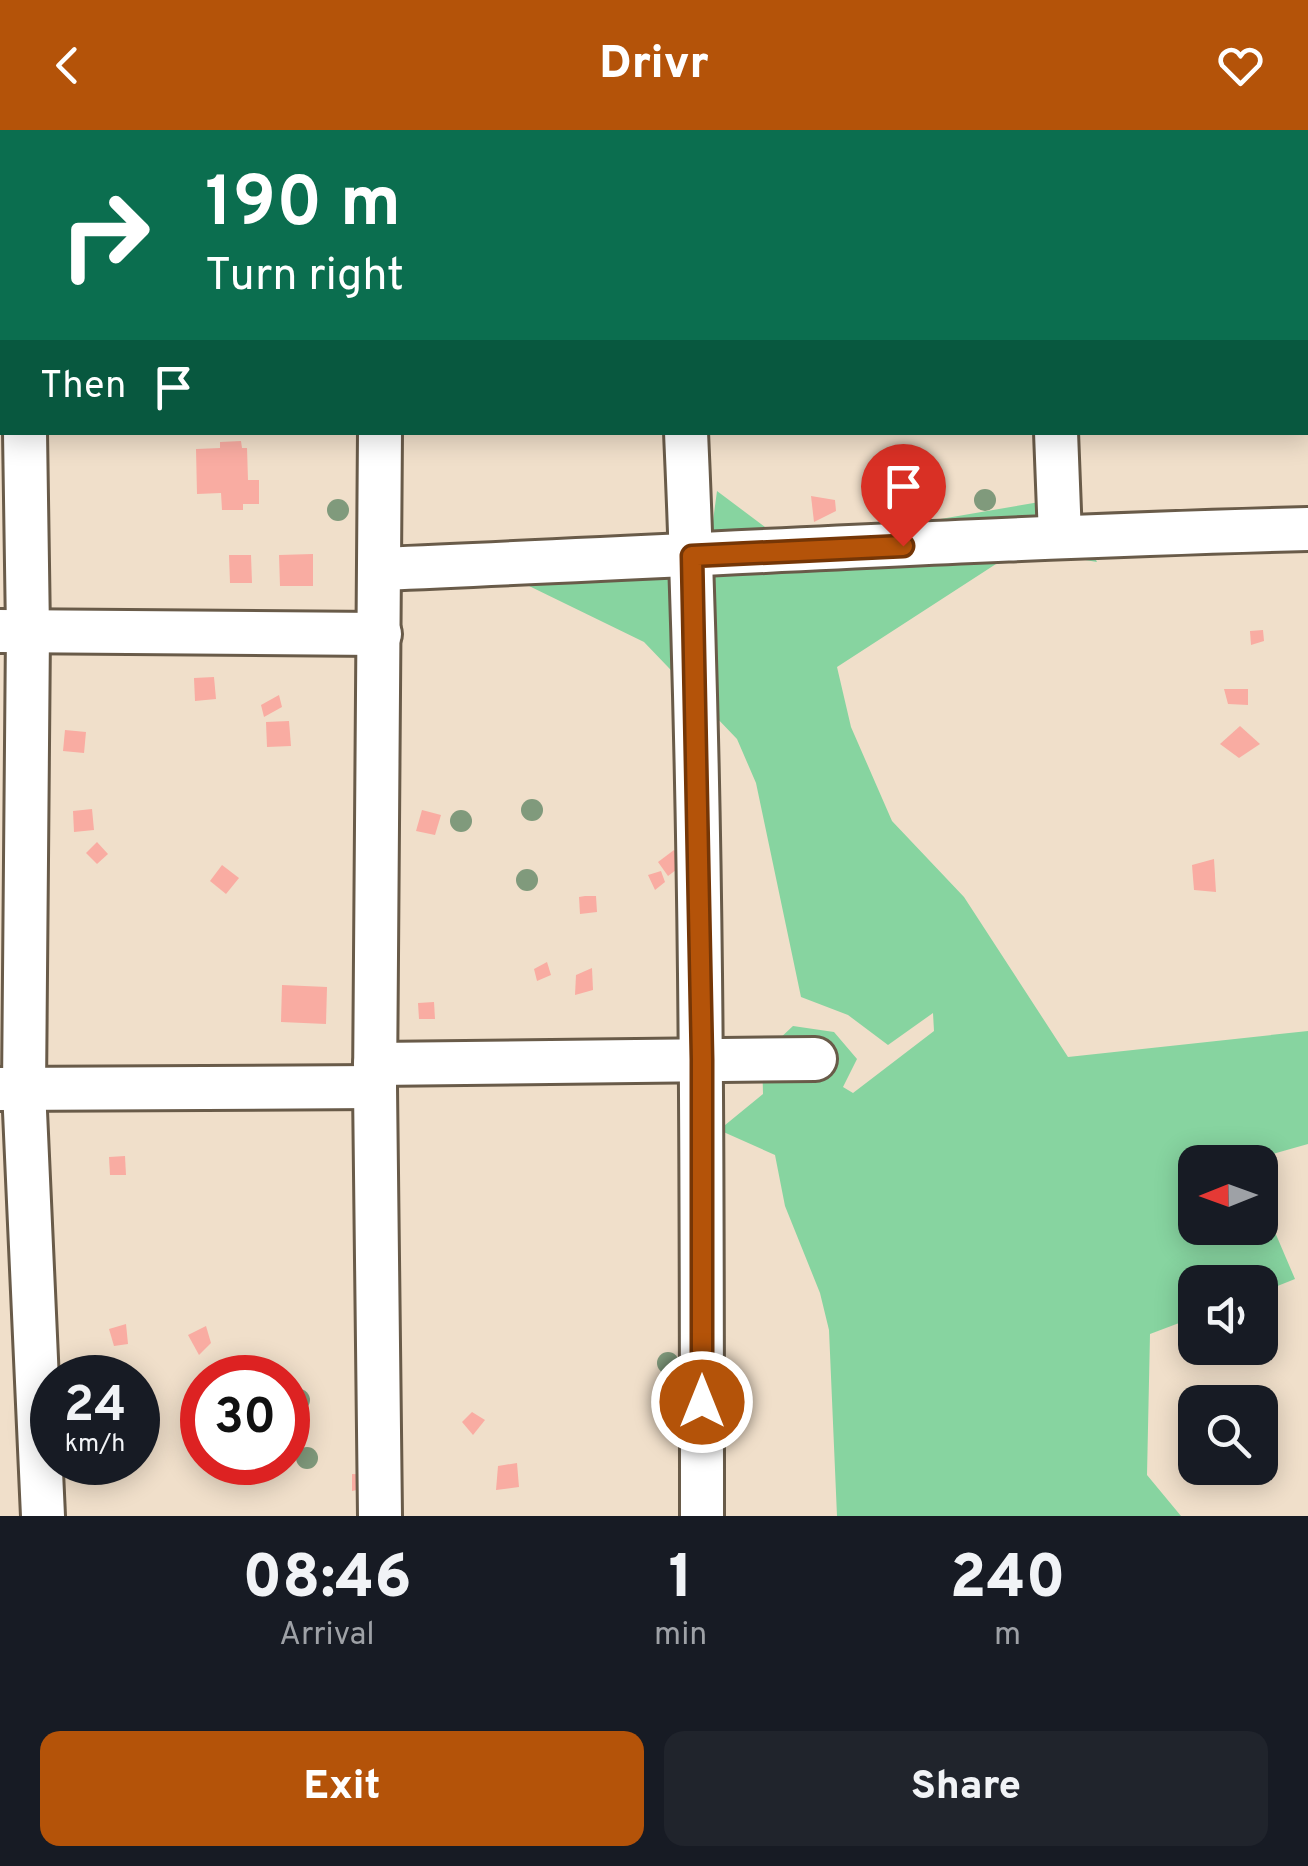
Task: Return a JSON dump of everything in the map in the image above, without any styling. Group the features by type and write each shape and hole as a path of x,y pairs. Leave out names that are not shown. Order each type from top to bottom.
{"street":[{"path":"24,435 14,631 12,1089 43,1516"},
{"path":"380,435 375,1076 380,1516"},
{"path":"686,435 702,1060 702,1516"},
{"path":"1056,435 1060,537"},
{"path":"380,569 1308,528"},
{"path":"14,631 380,634"},
{"path":"12,1089 702,1060 815,1059"}],"green space":[{"path":"717,491 789,545 1063,498 1097,562 1019,549 837,667 851,727 892,821 964,897 1068,1057 1308,1031 1308,1144 1278,1153 1278,1145 1178,1145 1178,1245 1278,1245 1278,1239 1295,1279 1278,1286 1278,1265 1178,1265 1178,1323 1150,1334 1147,1475 1181,1516 837,1516 829,1330 820,1293 785,1206 775,1155 719,1130 763,1094 762,1055 793,1026 834,1032 857,1059 843,1087 853,1093 934,1031 933,1013 888,1045 848,1015 801,997 756,783 737,739 644,642 480,562 709,551"}],"building":[{"path":"241,441 242,448 247,448 248,480 259,480 259,504 243,504 243,510 222,510 221,493 197,494 196,449 220,448 220,442"},
{"path":"811,496 835,500 836,511 814,522"},
{"path":"313,554 313,586 280,586 279,555"},
{"path":"229,555 251,555 252,583 230,583"},
{"path":"1263,630 1264,641 1251,645 1250,631"},
{"path":"214,677 216,699 195,701 194,678"},
{"path":"1224,689 1248,689 1248,705 1228,704"},
{"path":"279,695 282,707 264,717 261,705"},
{"path":"289,721 291,746 267,747 266,722"},
{"path":"1240,726 1260,744 1239,758 1220,744"},
{"path":"65,730 86,732 84,753 63,751"},
{"path":"92,809 94,830 74,832 73,811"},
{"path":"422,810 441,815 435,835 416,831"},
{"path":"97,842 108,854 97,864 86,853"},
{"path":"674,850 684,864 668,876 658,862"},
{"path":"1214,859 1216,892 1194,890 1192,865"},
{"path":"222,865 239,878 226,894 210,881"},
{"path":"661,871 665,882 655,890 648,875"},
{"path":"596,896 597,912 580,914 579,897"},
{"path":"547,962 551,975 537,981 534,969"},
{"path":"592,968 593,990 575,995 576,975"},
{"path":"282,985 327,987 326,1024 281,1022"},
{"path":"434,1002 435,1019 419,1019 418,1003"},
{"path":"125,1156 126,1175 110,1175 109,1157"},
{"path":"126,1324 128,1344 114,1346 109,1329"},
{"path":"206,1326 211,1343 199,1355 188,1335"},
{"path":"472,1412 485,1420 473,1435 462,1422"},
{"path":"517,1463 519,1487 496,1490 498,1466"},
{"path":"352,1474 377,1475 376,1486 352,1491"}],"route":[{"path":"702,1402 702,1060 692,556 903,546"}]}
